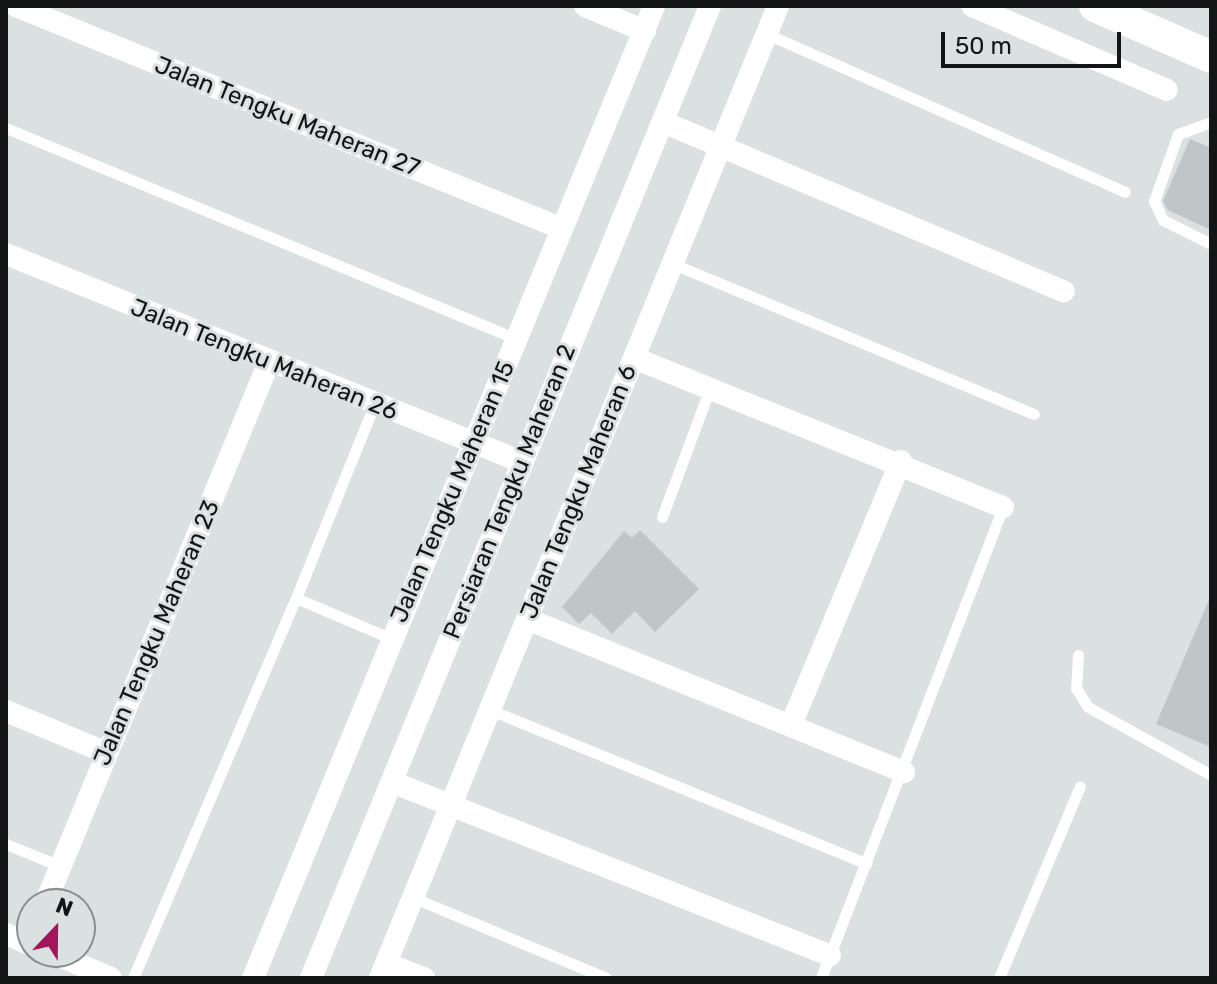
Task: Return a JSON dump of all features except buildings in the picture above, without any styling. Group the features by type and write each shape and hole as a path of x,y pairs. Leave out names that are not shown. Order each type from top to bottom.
{"street":[{"name":"Jalan Tengku Maheran 27","path":"16,6 558,227"},
{"path":"585,6 645,31"},
{"name":"Jalan Tengku Maheran 15","path":"253,978 390,638 520,340 558,227 654,6"},
{"name":"Persiaran Tengku Maheran 2","path":"311,978 710,6"},
{"name":"Jalan Tengku Maheran 6","path":"384,971 670,263 722,147 778,6"},
{"path":"972,6 1167,90"},
{"path":"1095,6 1211,57"},
{"path":"663,122 1064,291"},
{"name":"Jalan Tengku Maheran 26","path":"6,254 472,445 522,462"},
{"path":"634,358 901,461 1003,507"},
{"name":"Jalan Tengku Maheran 23","path":"51,888 269,362"},
{"path":"791,725 901,461"},
{"path":"527,619 904,772"},
{"path":"6,711 107,753"},
{"path":"392,782 830,955"},
{"path":"89,968 111,978"},
{"path":"384,971 424,978"}],"lane":[{"path":"767,34 1125,192"},
{"path":"1211,122 1178,134 1154,201 1163,220 1211,244"},
{"path":"6,128 520,340"},
{"path":"670,263 1034,414"},
{"path":"662,517 710,387"},
{"path":"133,978 296,598 374,405"},
{"path":"821,978 904,772 1003,507"},
{"path":"296,598 390,638"},
{"path":"1078,655 1076,688 1088,707 1211,775"},
{"path":"488,709 867,864"},
{"path":"999,978 1080,786"},
{"path":"6,844 60,866"},
{"path":"414,898 606,978"}]}
